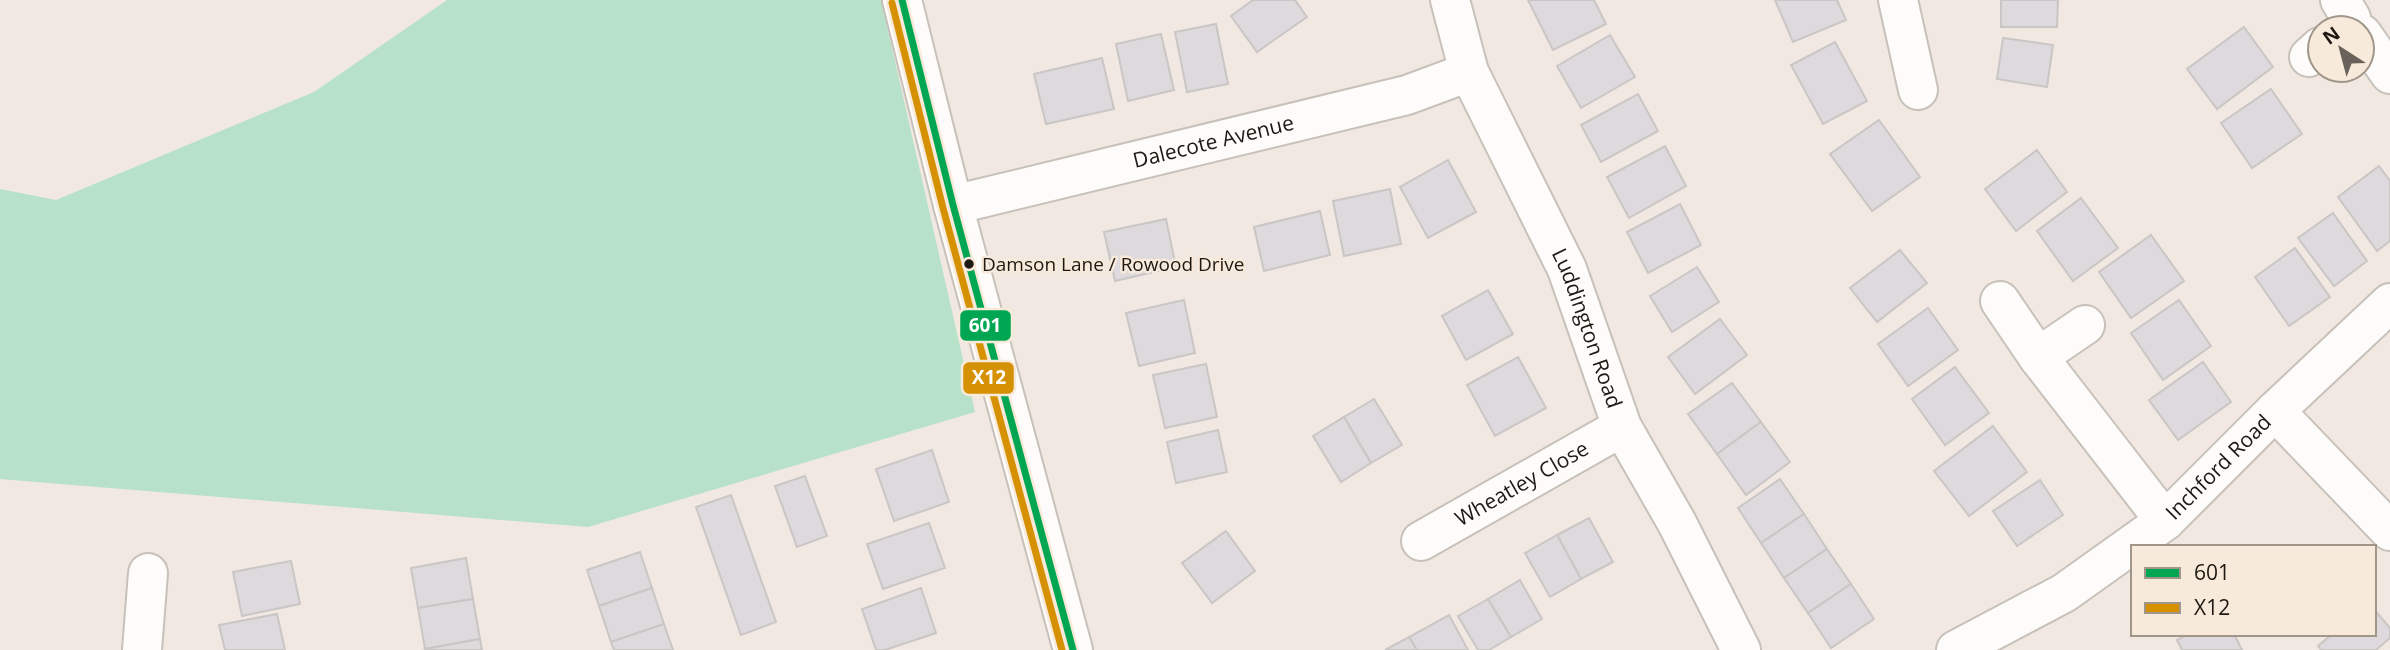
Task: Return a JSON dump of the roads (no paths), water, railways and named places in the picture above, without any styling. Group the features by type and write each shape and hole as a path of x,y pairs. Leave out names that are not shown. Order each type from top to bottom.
{"street":[{"path":"902,0 953,205 1073,650"},
{"name":"Luddington Road","path":"1450,0 1469,72 1567,269 1622,427 1677,523 1741,650"},
{"path":"1898,0 1918,90"},
{"path":"2376,56 2390,75"},
{"name":"Dalecote Avenue","path":"953,205 1407,95 1469,72"},
{"path":"2000,301 2038,357 2165,521"},
{"name":"Inchford Road","path":"2131,545 2165,521 2275,411 2390,303"},
{"path":"2038,357 2085,325"},
{"path":"2275,411 2390,531"},
{"name":"Wheatley Close","path":"1422,541 1622,427"},
{"name":"Inchford Road","path":"1956,650 2064,593 2131,545"},
{"path":"142,650 148,573"}],"place":[{"name":"Damson Lane / Rowood Drive","path":"969,264"}]}
